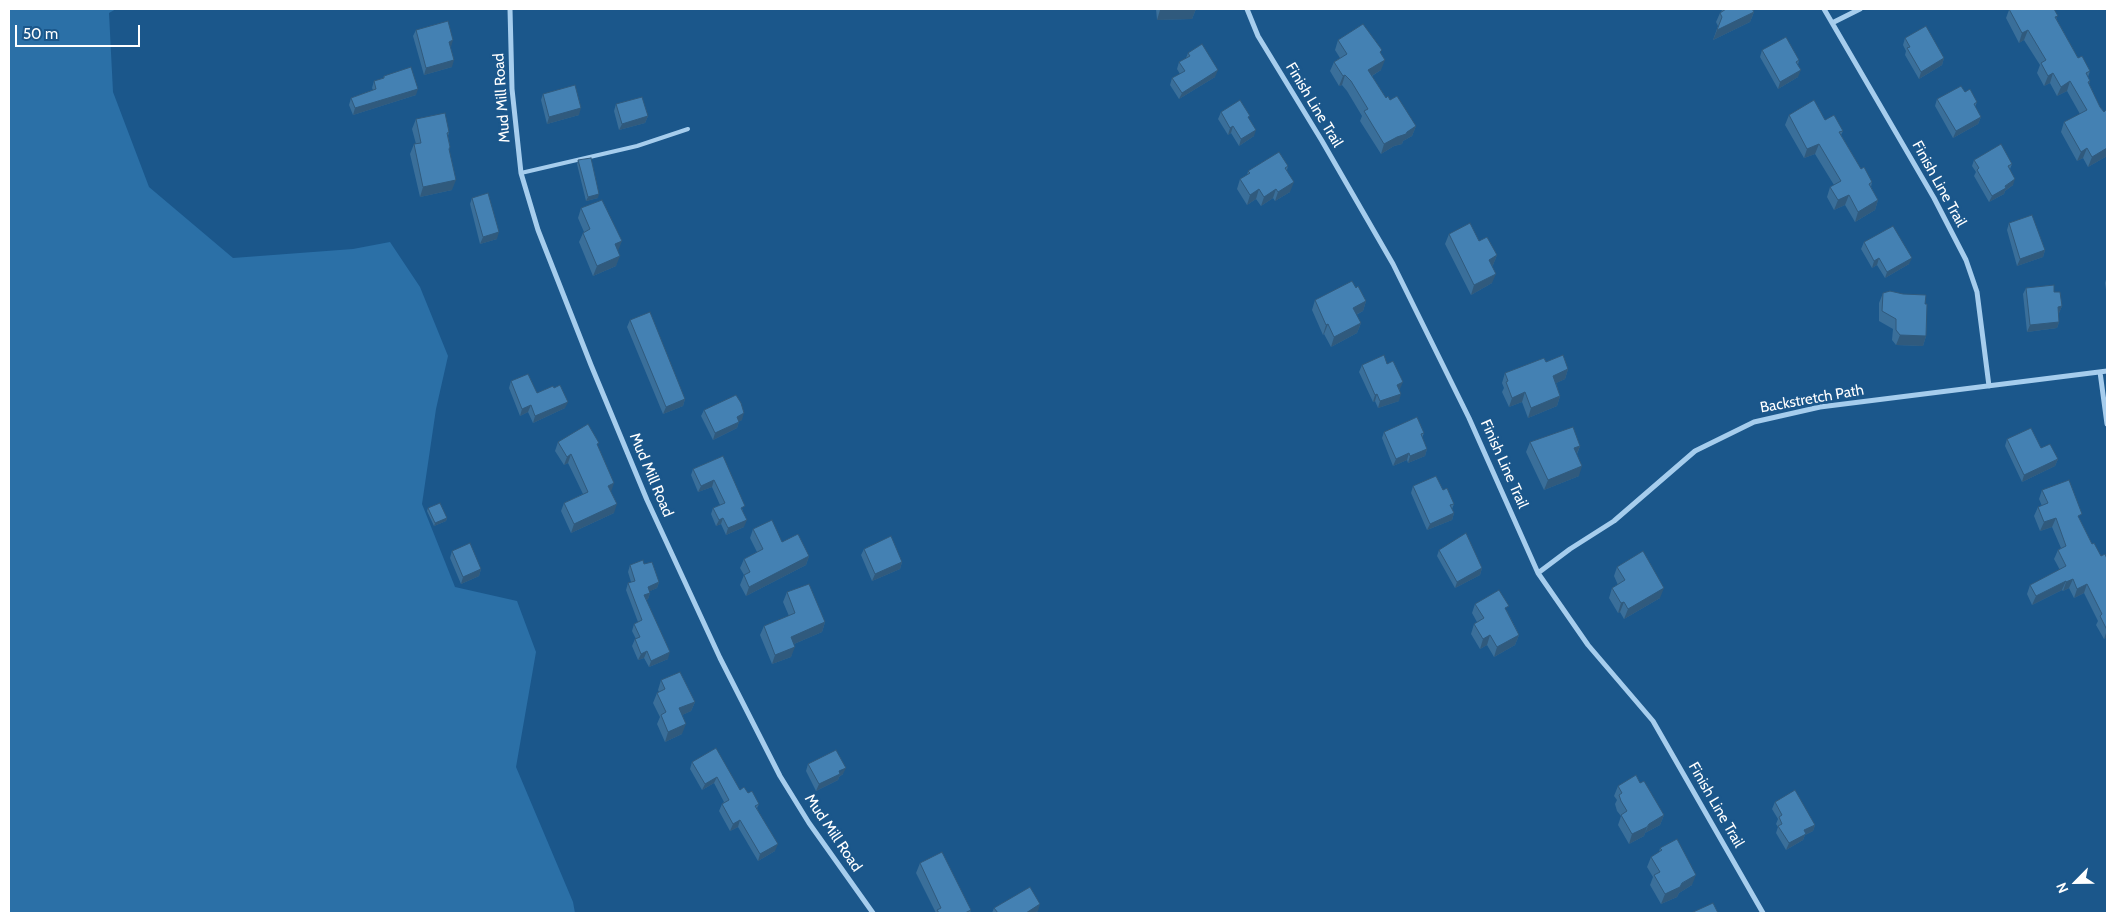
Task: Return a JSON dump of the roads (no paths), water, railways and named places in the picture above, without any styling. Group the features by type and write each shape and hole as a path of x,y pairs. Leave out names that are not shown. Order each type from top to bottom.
{"street":[{"name":"Mud Mill Road","path":"510,9 512,89 522,173 538,230 591,365 647,500 720,658 780,776 809,823 873,913"},
{"name":"Finish Line Trail","path":"1247,9 1258,36 1322,141 1392,264 1469,418 1538,573 1588,645 1653,720 1763,913"},
{"name":"Finish Line Trail","path":"1824,9 1934,198 1966,260 1977,292 1989,386"},
{"path":"1832,23 1860,9"},
{"path":"2100,372 2107,424"},
{"name":"Backstretch Path","path":"1538,573 1570,549 1614,521 1695,451 1754,422 1820,407 2107,372"}],"lane":[{"path":"522,173 637,146 688,129"}]}
